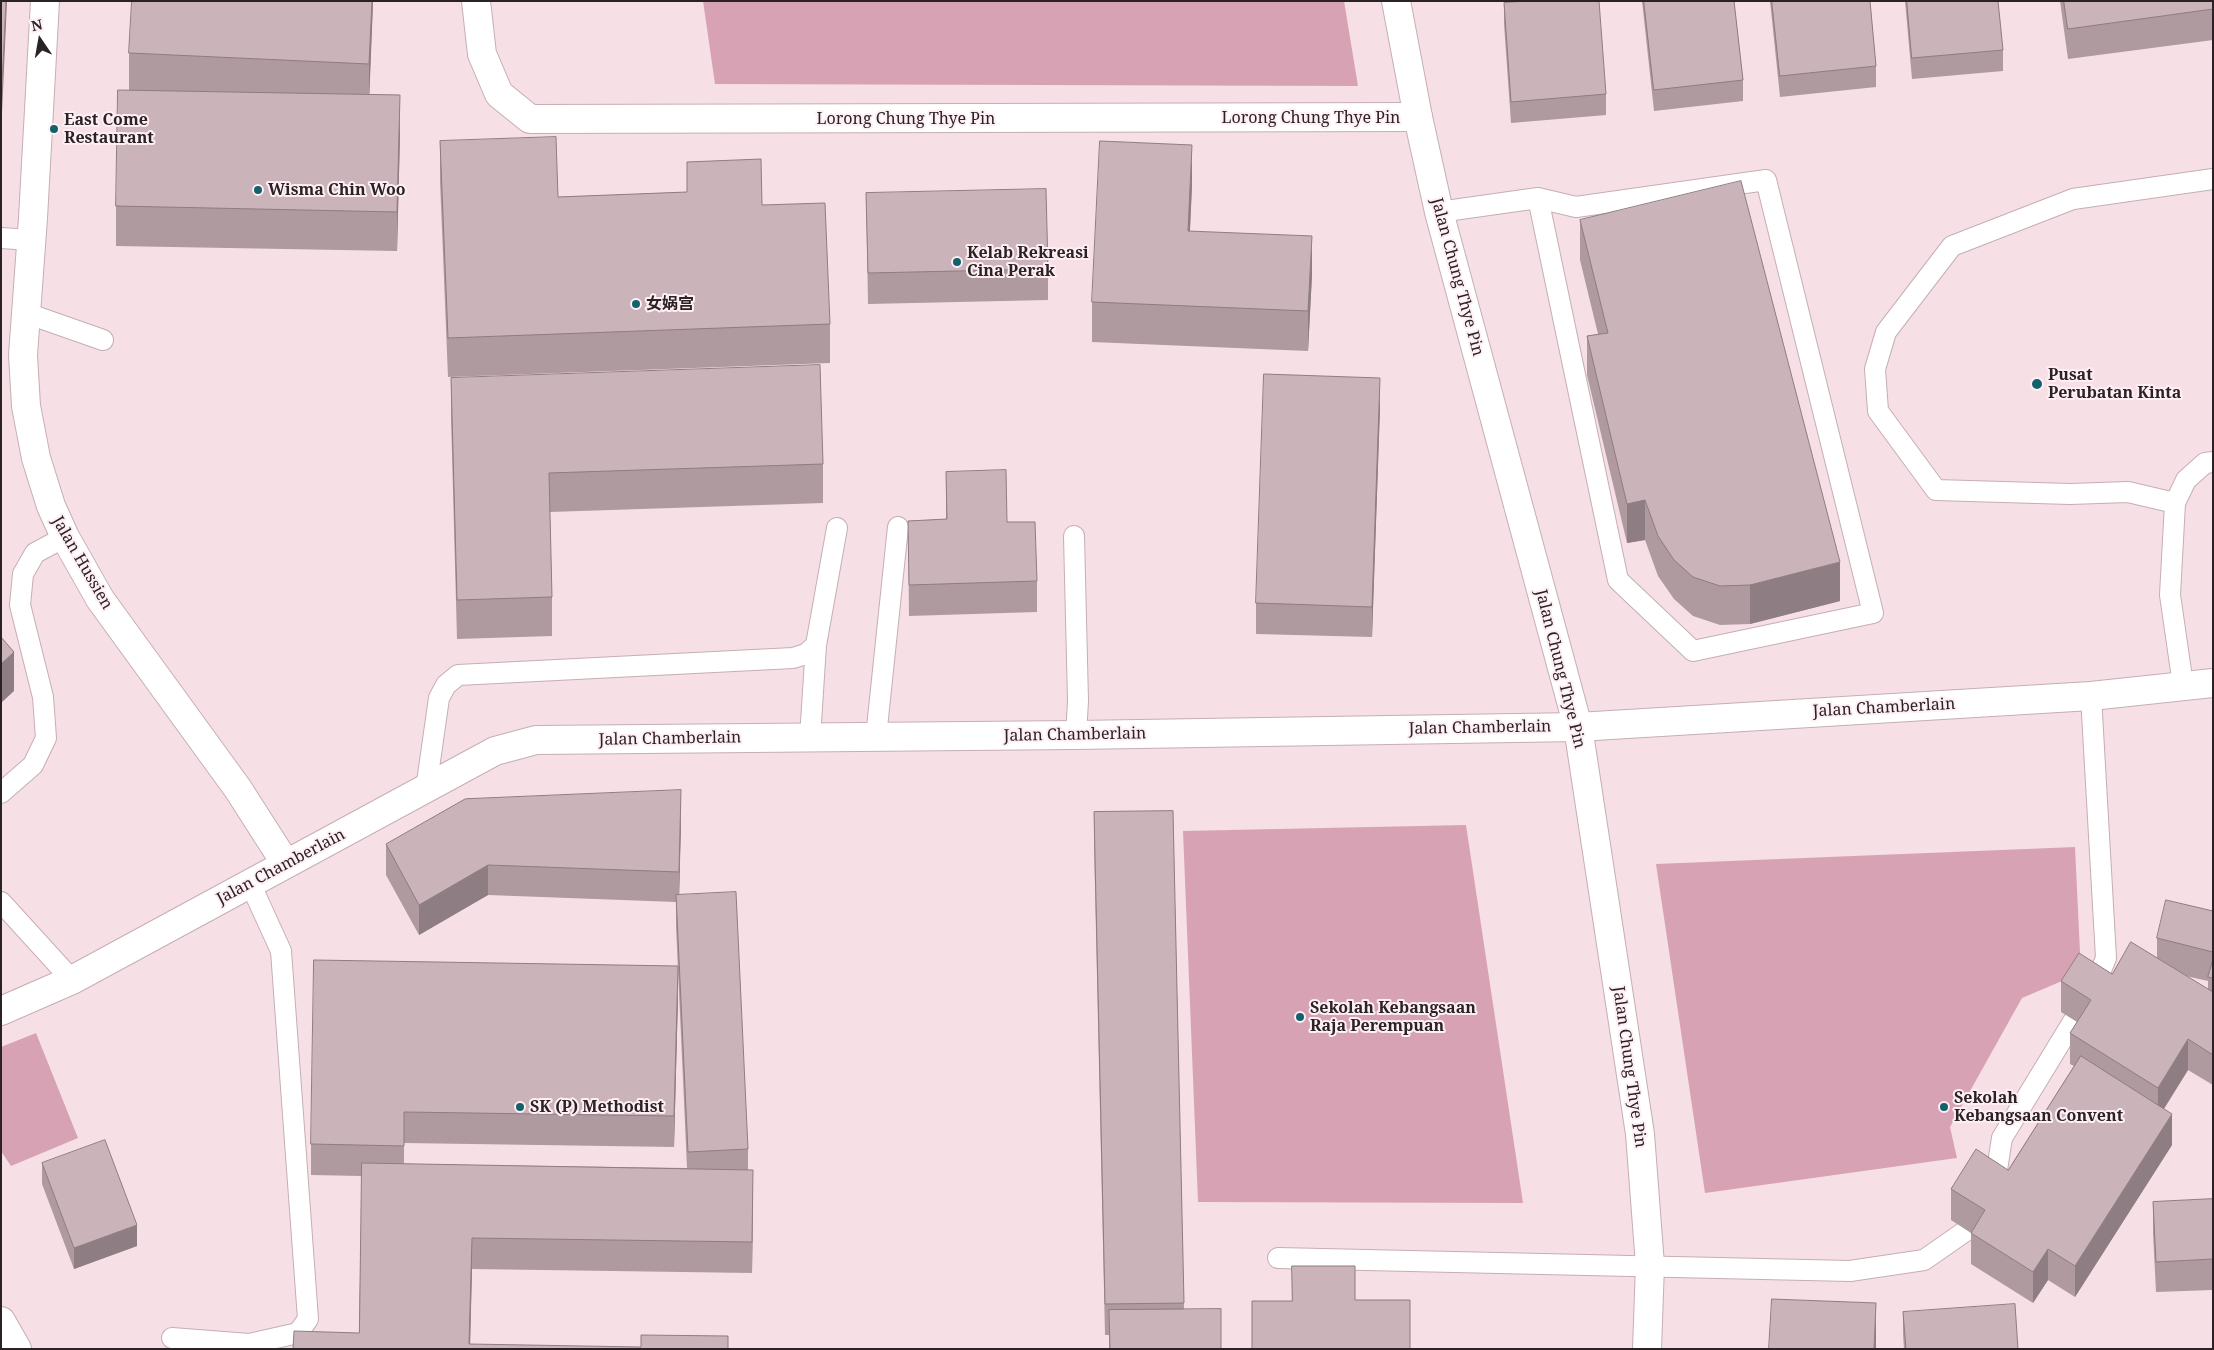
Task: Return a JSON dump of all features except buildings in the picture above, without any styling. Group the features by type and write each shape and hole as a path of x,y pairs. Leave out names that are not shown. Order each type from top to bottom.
{"street":[{"name":"Jalan Hussien","path":"45,1 23,355 26,406 36,458 51,506 65,538 100,599 238,789 286,864"},
{"name":"Lorong Chung Thye Pin","path":"476,1 482,54 499,94 530,119 1418,117"},
{"name":"Jalan Chung Thye Pin","path":"1396,1 1418,117 1439,212 1578,727 1640,1134 1650,1266 1647,1349"},
{"name":"Jalan Chamberlain","path":"1,1011 72,980 495,751 536,740 1076,735 1578,727 2091,696 2213,683"},
{"path":"1,1321 17,1349"}],"lane":[{"path":"2175,503 2128,492 2070,494 1936,490 1878,411 1875,369 1886,332 1952,246 2073,199 2213,179"},
{"path":"1439,212 1538,198 1576,207 1766,180 1873,613 1693,651 1618,580 1538,198"},
{"path":"1,238 31,240"},
{"path":"26,313 103,340"},
{"path":"2184,686 2170,595 2175,503 2186,480 2205,463 2213,462"},
{"path":"876,737 898,527"},
{"path":"810,738 816,645 837,528"},
{"path":"1074,536 1078,701 1076,735"},
{"path":"1,794 33,765 46,738 43,697 20,605 23,574 35,553 65,538"},
{"path":"426,789 439,698 446,685 458,675 792,658 806,654 816,645"},
{"path":"2091,696 2106,958 2092,992"},
{"path":"172,1338 249,1346 298,1333 308,1319 281,951 250,883"},
{"path":"1,902 72,980"},
{"path":"1994,1191 2002,1138 2074,1020"},
{"path":"1278,1258 1850,1271 1924,1260 1967,1230"}],"shaded area":[{"path":"703,1 1344,1 1358,86 715,84"},
{"path":"1466,825 1523,1203 1198,1202 1183,831"},
{"path":"2075,847 2081,973 2022,998 1950,1127 1957,1158 1705,1193 1656,864"},
{"path":"36,1033 78,1138 11,1166 1,1151 1,1047"}],"place":[{"name":"East Come Restaurant","path":"54,129"},
{"name":"Wisma Chin Woo","path":"258,190"},
{"name":"Kelab Rekreasi Cina Perak","path":"957,262"},
{"name":"女娲宫","path":"636,304"},
{"name":"Pusat Perubatan Kinta","path":"2037,384"},
{"name":"Sekolah Kebangsaan Raja Perempuan","path":"1300,1017"},
{"name":"SK (P) Methodist","path":"520,1107"},
{"name":"Sekolah Kebangsaan Convent","path":"1944,1107"}]}
